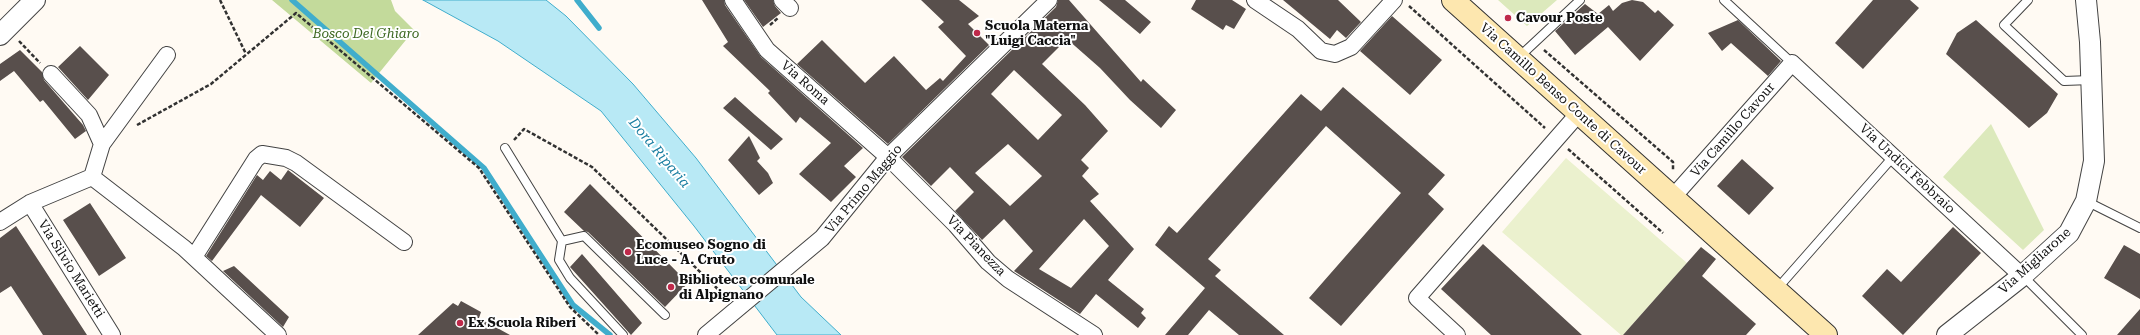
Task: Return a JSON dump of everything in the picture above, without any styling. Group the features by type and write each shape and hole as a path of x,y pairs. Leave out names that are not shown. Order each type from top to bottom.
{"main road":[{"name":"Via Camillo Benso Conte di Cavour","path":"1453,0 1826,335"}],"street":[{"path":"7,32 35,0"},
{"name":"Via Roma","path":"733,0 767,50 888,157"},
{"name":"Via Primo Maggio","path":"706,335 822,238 888,157 1049,0"},
{"path":"1255,0 1298,29 1321,51 1335,54 1351,47 1401,3"},
{"name":"Via Migliarone","path":"1947,335 2022,276 2070,233 2086,201 2094,161 2092,80 2086,0"},
{"path":"92,177 102,144 167,55"},
{"name":"Via Undici Febbraio","path":"1792,63 2022,276"},
{"name":"Via Camillo Cavour","path":"1673,197 1792,63"},
{"path":"51,74 89,115 102,144"},
{"path":"1457,335 1417,298 1579,113"},
{"path":"194,257 256,159 262,154 286,158 296,163 404,242"},
{"name":"Via Pianezza","path":"888,157 956,225 988,262 1008,279 1094,335"},
{"path":"0,222 30,203 92,177"},
{"path":"92,177 194,257 278,335"},
{"name":"Via Silvio Marietti","path":"30,203 112,335"}],"lane":[{"path":"1518,58 1580,0"},
{"path":"1724,0 1792,63"},
{"path":"2028,0 2004,25 2064,81 2092,80"},
{"path":"505,148 562,241 559,260 570,278 623,335"},
{"path":"1776,290 1893,157"},
{"path":"2086,201 2140,228"},
{"path":"562,241 584,236 665,315"},
{"path":"2022,276 2082,335"}],"path":[{"path":"220,0 246,54"},
{"path":"1401,3 1663,233"},
{"path":"758,36 786,4"},
{"path":"136,126 211,84 296,13 479,168 570,307 599,335"},
{"path":"7,32 51,74"},
{"name":"Via Camillo Benso Conte di Cavour","path":"1535,42 1673,162 1673,197"},
{"path":"505,148 524,129 592,167 728,299"}],"green space":[{"name":"Bosco Del Ghiaro","path":"272,0 391,0 395,11 414,30 371,83"},
{"path":"1498,0 1557,0 1527,26"},
{"path":"1991,124 2044,230 2023,250 1943,177"},
{"path":"1566,158 1687,263 1623,335 1621,335 1502,232"}],"water":[{"name":"Dora Riparia","path":"423,0 546,0 566,16 633,84 696,158 801,297 841,335 777,335 694,226 601,111 498,41"}],"building":[{"path":"702,0 724,0 725,5 761,57 863,148 844,166 856,177 831,202 799,174 831,143 800,117 796,123 768,93 770,91 723,46 728,42"},
{"path":"744,0 773,0 775,6 781,13 763,27"},
{"path":"921,0 959,0 979,16 968,24 989,45 888,144 797,64 822,40 865,83 894,56 926,90 940,78 943,81 966,56 938,27 944,22"},
{"path":"1058,0 1069,0 1141,82 1143,79 1176,110 1161,128 1130,100 1100,68 1067,39 1042,64 1085,105 1108,131 1081,160 1089,168 1082,176 1099,194 1090,201 1134,249 1108,280 1144,309 1141,313 1146,318 1138,328 1096,294 1080,314 1014,271 1033,251 1004,219 982,240 955,211 974,192 950,167 931,186 902,157 1056,7","holes":["1014,70 1062,115 1038,140 991,94","1008,144 1042,176 1010,206 975,173","1084,219 1109,246 1071,288 1039,269"]},
{"path":"1099,0 1125,0 1151,22 1140,34"},
{"path":"1196,0 1232,0 1246,9 1234,29 1226,25 1223,30 1191,9"},
{"path":"1283,0 1338,0 1361,22 1346,38 1337,30 1330,39"},
{"path":"1632,0 1643,2 1655,13 1658,10 1674,25 1640,61 1608,27 1575,55 1555,31 1585,4 1598,14 1609,5 1613,11 1622,3"},
{"path":"1873,0 1910,0 1919,8 1863,69 1835,43"},
{"path":"1392,16 1442,60 1410,95 1360,51"},
{"path":"1738,20 1781,61 1768,76 1731,43 1722,51 1708,33"},
{"path":"1976,20 2058,94 2047,113 2029,128 1946,54 1957,33"},
{"path":"80,46 109,75 88,100 58,67"},
{"path":"20,50 42,72 44,80 83,125 86,131 75,139 43,100 40,102 14,71 0,81 0,64"},
{"path":"1343,87 1445,175 1428,194 1444,209 1341,326 1309,298 1401,193 1326,126 1208,259 1221,270 1215,276 1284,335 1239,335 1209,310 1188,335 1165,335 1205,288 1155,245 1169,226 1177,233 1301,94 1321,111"},
{"path":"735,97 783,139 771,150 723,108"},
{"path":"749,136 760,158 757,161 768,173 773,183 759,195 728,160"},
{"path":"1742,159 1774,188 1749,215 1717,186"},
{"path":"288,170 324,198 300,227 261,195 212,261 206,256 257,175 263,180 270,171 281,180"},
{"path":"590,184 688,283 665,307 588,232 584,231 564,212"},
{"path":"90,203 126,258 99,276 63,220"},
{"path":"16,226 87,335 43,335 11,286 0,293 0,238"},
{"path":"1953,227 1981,253 1903,335 1862,296 1887,269 1901,282"},
{"path":"1483,244 1582,335 1491,335 1441,289"},
{"path":"2124,245 2140,254 2140,299 2104,278"},
{"path":"1701,247 1716,259 1702,276 1756,324 1746,335 1623,335"},
{"path":"582,254 642,323 631,335 570,267"},
{"path":"234,266 289,317 283,327 223,271"},
{"name":"Ex Scuola Riberi","path":"461,301 481,312 479,318 510,335 418,335 453,303 458,306"},
{"path":"2140,309 2140,335 2117,335"}],"waterway":[{"path":"292,0 484,168 573,305 610,335"},
{"path":"577,0 599,28"}],"place":[{"name":"Cavour Poste","path":"1508,18"},
{"name":"Scuola Materna \"Luigi Caccia\"","path":"977,33"},
{"name":"Ecomuseo Sogno di Luce - A. Cruto","path":"628,252"},
{"name":"Biblioteca comunale di Alpignano","path":"671,287"},
{"name":"Ex Scuola Riberi","path":"460,323"}]}
